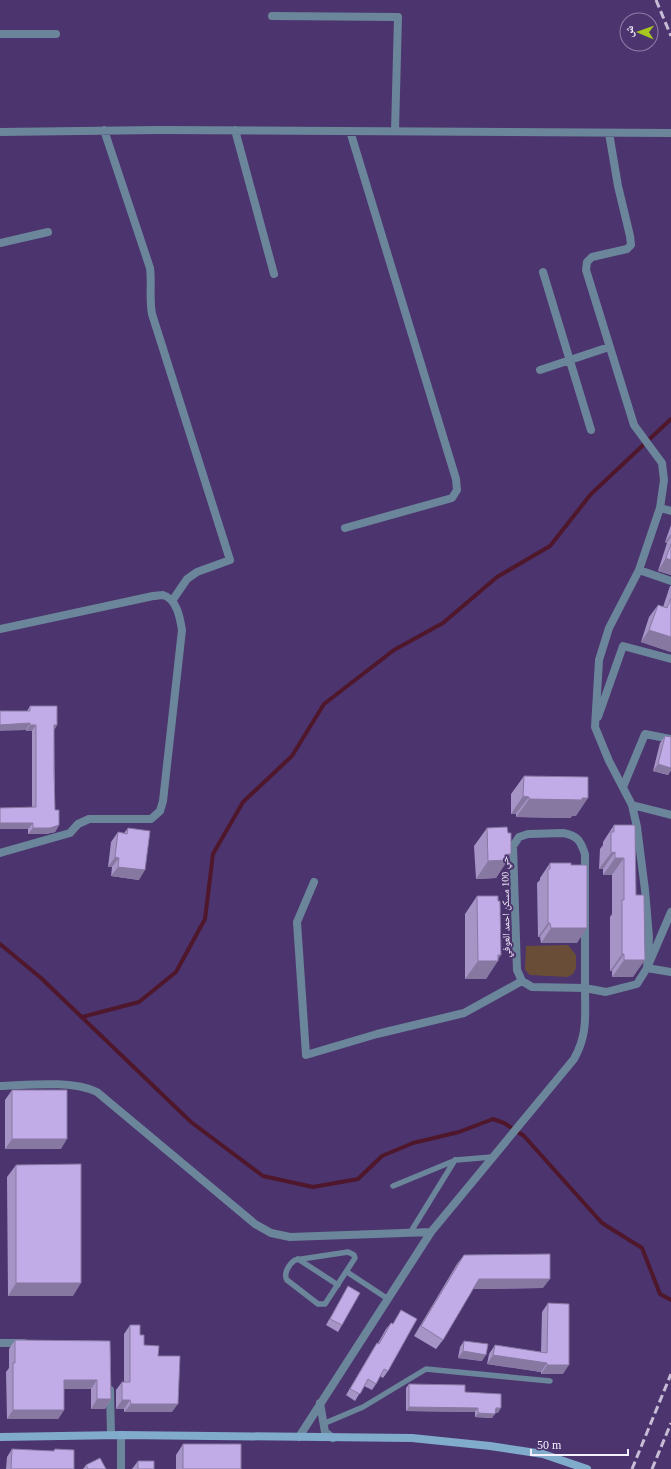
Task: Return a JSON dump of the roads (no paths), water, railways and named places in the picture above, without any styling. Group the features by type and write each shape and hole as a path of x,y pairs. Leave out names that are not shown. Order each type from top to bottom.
{"main road":[{"path":"0,1437 121,1435 412,1438 490,1446 543,1454 587,1469"}],"street":[{"path":"272,16 398,17 395,131"},
{"path":"0,34 56,34"},
{"path":"104,130 150,268 150,302 152,314 230,560 197,572 187,579 172,601"},
{"path":"235,130 274,274"},
{"path":"0,132 235,130 671,133"},
{"path":"345,528 452,498 456,490 456,479 350,131"},
{"path":"609,133 618,186 631,245 627,249 592,257 587,262 586,270 634,425 662,463 664,480 660,508 639,570 609,628 599,660 595,727 609,761 632,805 637,827 649,937 647,968"},
{"path":"0,243 48,232"},
{"path":"543,272 591,430"},
{"path":"540,370 609,347"},
{"path":"660,508 671,511"},
{"path":"639,570 671,581"},
{"path":"0,629 162,595 172,601 179,615 182,630 163,801 160,811 151,819 89,819 78,824 70,833 0,853"},
{"path":"595,727 623,646 671,659"},
{"path":"622,787 646,734 671,739"},
{"path":"632,805 671,815"},
{"name":"حي 100 مسكن احمد العوفي","path":"299,1437 432,1232 492,1157 574,1059 581,1047 585,1025 585,854 581,843 574,835 563,833 528,834 519,837 513,846 517,970 522,981"},
{"path":"314,882 297,922 306,1055 377,1034 464,1013 522,981 532,987 585,988 606,992 637,984 647,968 671,912"},
{"path":"647,968 671,972"},
{"path":"0,1086 74,1085 90,1088 97,1092 255,1224 271,1233 290,1237 432,1232"},
{"path":"0,1343 31,1343"},
{"path":"110,1380 111,1435"},
{"path":"320,1403 325,1432 333,1438"},
{"path":"121,1435 121,1469"}],"lane":[{"path":"393,1186 456,1160 492,1157"},
{"path":"410,1233 456,1160"},
{"path":"348,1252 355,1258 325,1304 318,1304 285,1277 285,1274 292,1262 298,1259 348,1252"},
{"path":"298,1259 338,1285"},
{"path":"347,1272 388,1299"},
{"path":"323,1424 363,1408 426,1369 550,1381"}],"waterway":[{"path":"82,1017 139,1002 176,972 205,919 213,854 243,802 292,756 324,704 394,650 443,623 497,577 550,546 591,494 671,419"},
{"path":"0,944 41,978 191,1122 263,1176 313,1187 358,1179 382,1156 413,1143 459,1132 493,1119 504,1123 524,1136 602,1223 642,1248 660,1294 671,1300"}],"railway":[{"path":"656,0 671,36"},
{"path":"632,1469 671,1374"},
{"path":"652,1469 671,1423"}]}
